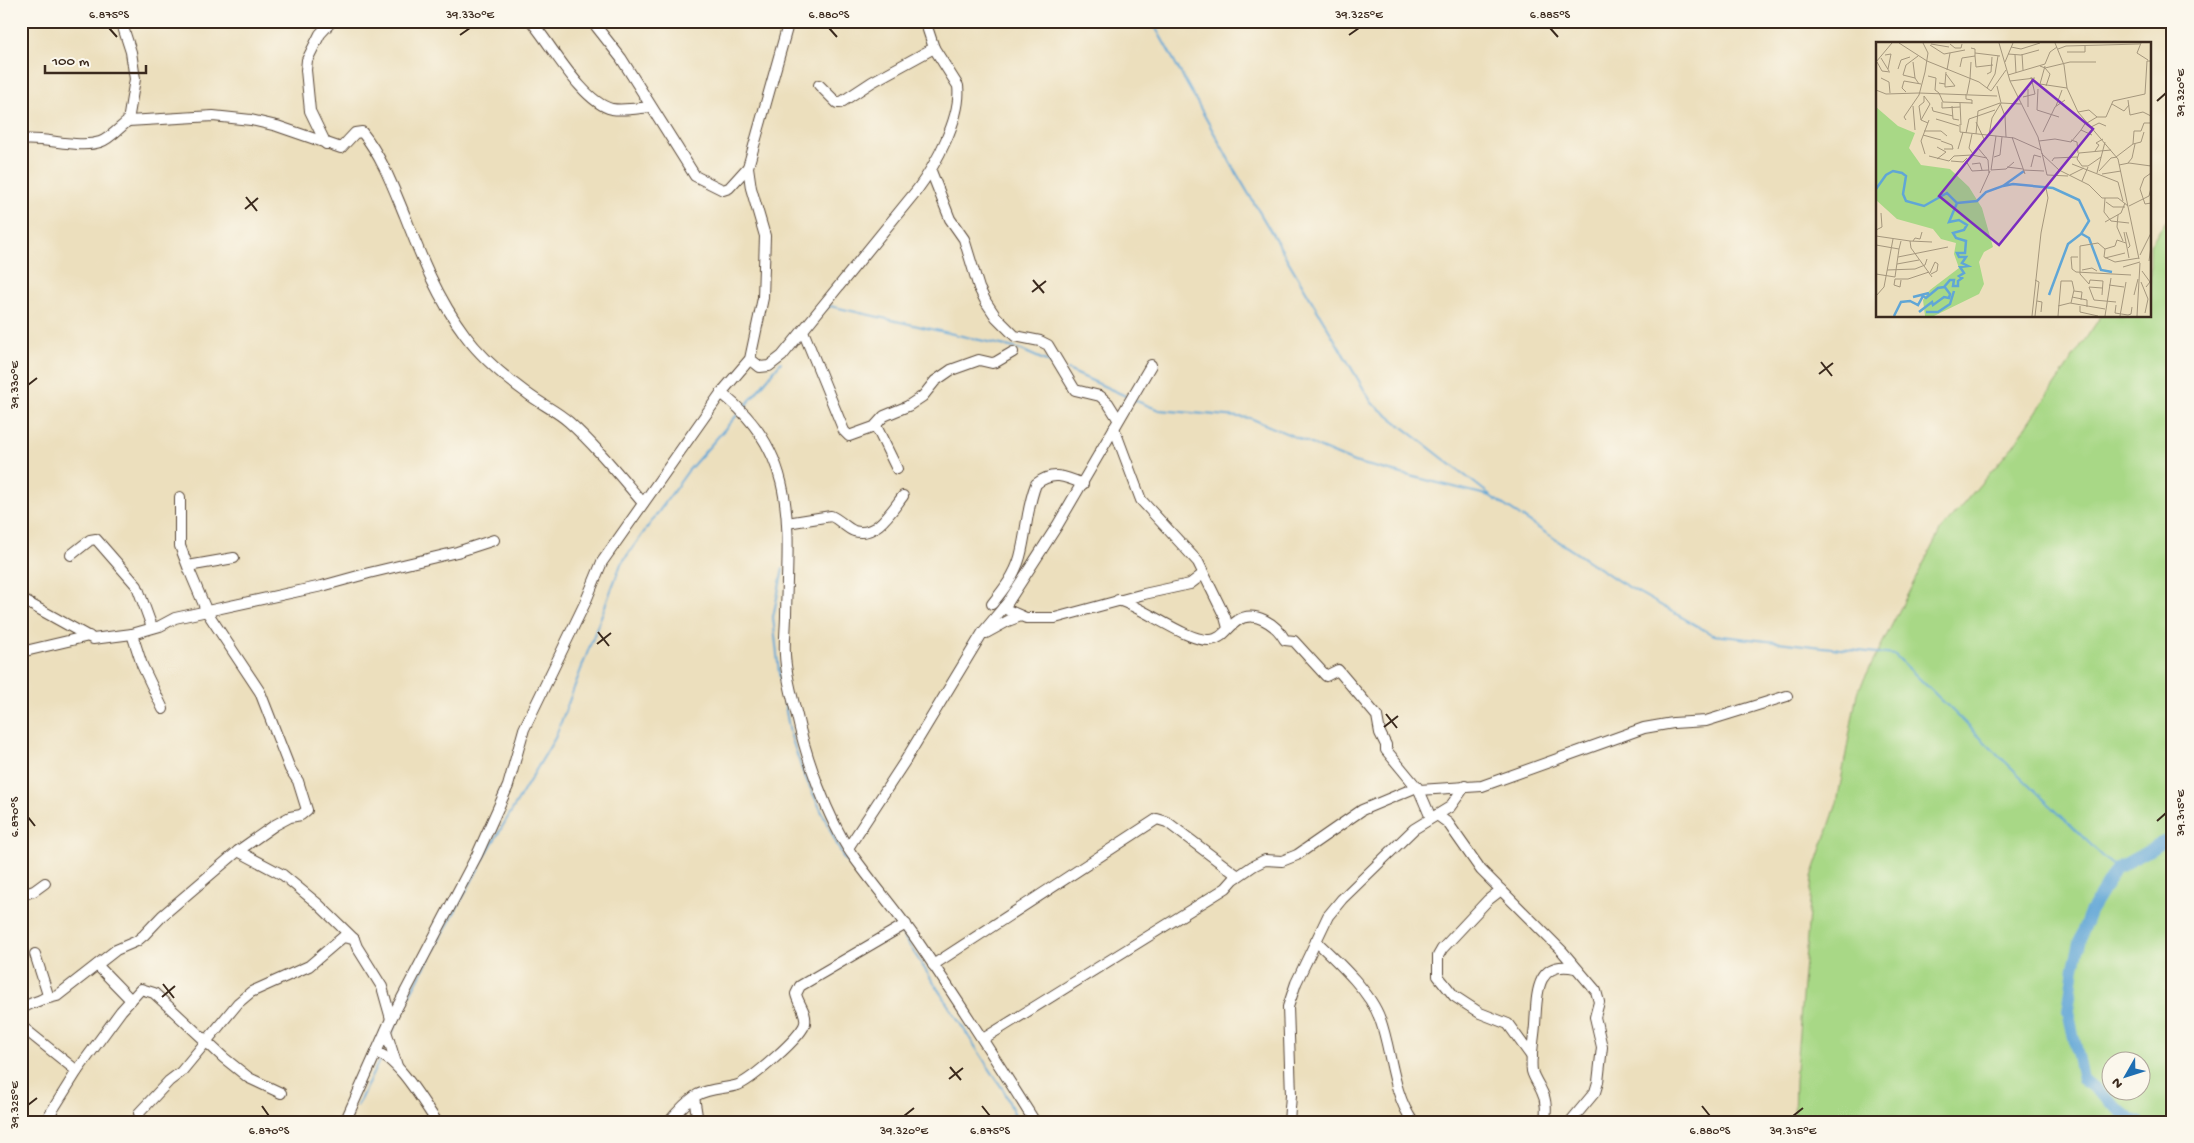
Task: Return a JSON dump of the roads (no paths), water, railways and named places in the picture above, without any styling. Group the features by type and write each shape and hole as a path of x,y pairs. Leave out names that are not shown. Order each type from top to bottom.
{"street":[{"path":"121,21 131,52 135,79 128,121"},
{"path":"326,144 310,111 306,70 308,60 320,34 332,21"},
{"path":"531,21 578,85 600,103 615,109 651,107"},
{"path":"592,21 621,58 690,171 698,179 723,190 729,188 748,167"},
{"path":"345,1122 386,1031 481,847 508,786 524,729 585,603 602,562 721,392 750,359 763,298 764,236 751,188 748,167 789,21"},
{"path":"750,359 760,367 769,366 782,356 931,172 947,137 958,101 958,86 934,48 925,21"},
{"path":"819,85 837,103 840,103 872,82 934,48"},
{"path":"21,140 35,138 83,144 98,143 128,121 213,116 251,120 278,126 342,148 355,133 362,132 386,170 430,274 451,315 466,336 492,363 527,394 568,420 613,466 643,503"},
{"path":"931,172 950,219 964,239 979,288 992,311 1015,336 1040,341 1048,345 1075,390 1092,392 1108,403 1141,500 1191,554 1220,605 1228,628"},
{"path":"803,331 845,434 851,436 876,426 884,416 903,408 923,396 935,381 951,370 979,360 992,364 1013,352"},
{"path":"848,848 905,761 979,638 1003,608 1083,484 1151,364"},
{"path":"721,392 742,409 773,454 780,472 787,523 784,640 789,680 799,726 836,828 848,848 906,924 983,1039 1035,1122"},
{"path":"876,426 897,469"},
{"path":"992,604 1014,573 1020,556 1025,520 1036,484 1053,475 1065,477 1083,484"},
{"path":"787,523 831,516 855,531 868,531 878,525 904,496"},
{"path":"21,1010 29,1004 57,996 116,950 137,941 163,915 238,851 275,825 307,810 298,781 290,769 260,692 207,612 188,566 180,546 180,497"},
{"path":"71,555 90,540 96,539 137,586 152,627"},
{"path":"21,599 93,639 132,634 160,626 175,618 322,586 457,552 494,540"},
{"path":"188,566 234,558"},
{"path":"1003,608 1026,618 1055,618 1118,600 1190,584 1203,574"},
{"path":"1118,600 1138,607 1195,638 1215,640 1240,619 1258,618 1266,620 1279,631 1285,640 1294,641 1326,676 1338,670 1377,716 1386,750 1418,789 1434,816 1448,823 1470,856 1557,946 1596,991 1599,998 1596,1017 1602,1047 1598,1082 1595,1092 1570,1122"},
{"path":"979,638 996,627 1020,616"},
{"path":"132,634 142,665 162,709"},
{"path":"21,652 89,636"},
{"path":"983,1039 1220,892 1238,876 1264,860 1282,861 1296,855 1362,810 1418,789 1482,786 1500,781 1547,761 1644,728 1673,723 1706,721 1787,696"},
{"path":"1289,1122 1291,1095 1288,1007 1296,984 1328,916 1342,899 1414,829 1455,802 1465,786"},
{"path":"933,965 1157,819 1167,822 1238,876"},
{"path":"238,851 283,875 318,904 354,939 382,987 392,1019"},
{"path":"21,895 34,891 45,883"},
{"path":"1501,890 1488,900 1442,949 1438,956 1438,976 1454,996 1480,1013 1508,1024 1532,1057"},
{"path":"669,1122 694,1097 709,1090 739,1084 762,1069 803,1030 805,1018 796,994 800,986 906,924"},
{"path":"138,1113 169,1081 181,1072 238,1002 247,994 309,966 343,937 354,939"},
{"path":"1316,941 1348,974 1379,1016 1402,1099 1413,1122"},
{"path":"1553,969 1557,955 1557,946"},
{"path":"34,954 49,994 45,999"},
{"path":"97,964 131,1000"},
{"path":"1545,1122 1545,1102 1543,1093 1533,1074 1532,1057 1538,987 1546,974 1553,969 1561,966 1575,968"},
{"path":"44,1122 77,1071 141,989 152,991 224,1058 252,1081 281,1093"},
{"path":"21,1026 77,1071"},
{"path":"386,1031 398,1068"},
{"path":"376,1053 383,1055 398,1068 436,1122"},
{"path":"694,1097 698,1122"}],"waterway":[{"path":"1152,21 1234,169 1372,403 1490,495"},
{"path":"826,309 830,306 1019,349 1055,365"},
{"path":"743,409 781,362"},
{"path":"1068,370 1128,397"},
{"path":"1134,400 1159,410 1250,418 1354,462 1490,496 1620,582 1713,635 1895,655 2116,869"},
{"path":"392,1034 403,1007 489,849 555,738 621,564 688,471 738,414"},
{"path":"783,569 773,617 779,673 790,733 802,770 844,859 869,886 896,925"},
{"path":"2138,1122 2132,1120 2083,1079 2068,1011 2074,967 2083,930 2090,912 2116,869 2173,837"},
{"path":"900,931 1004,1091 1018,1122"},
{"path":"357,1106 380,1059"}]}
